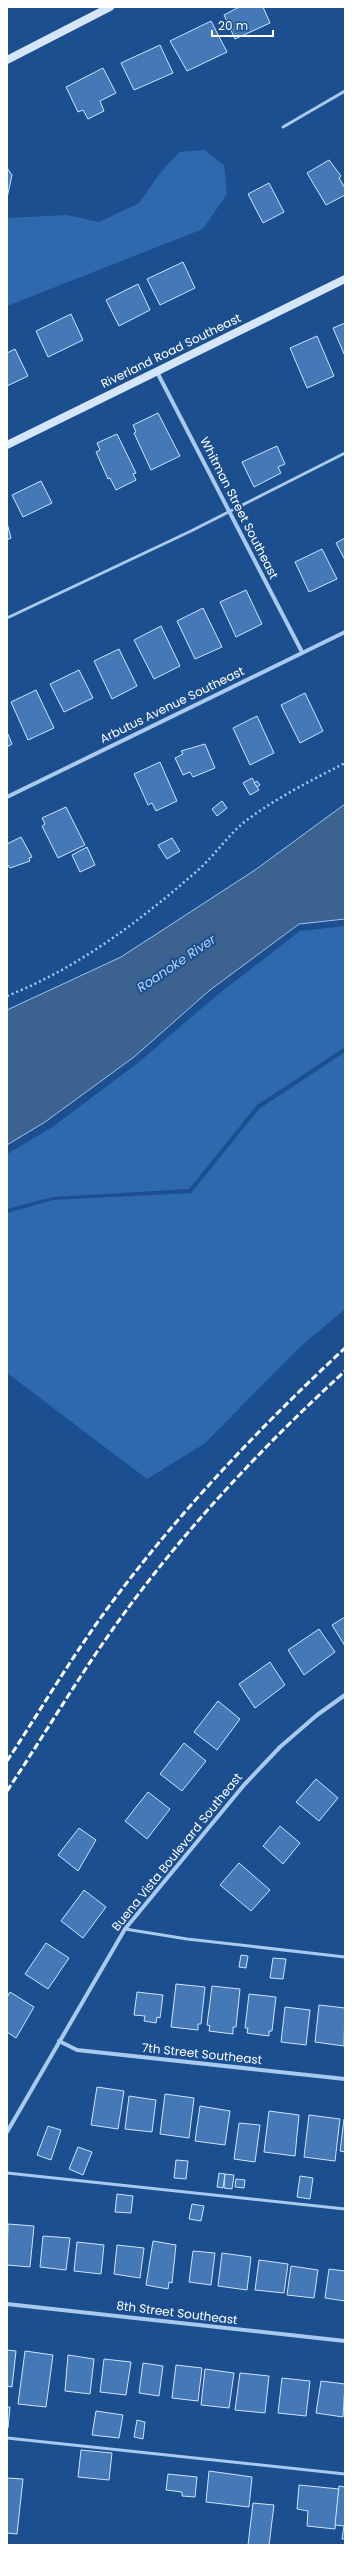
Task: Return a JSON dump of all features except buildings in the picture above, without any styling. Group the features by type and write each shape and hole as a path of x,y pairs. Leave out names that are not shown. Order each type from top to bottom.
{"main road":[{"path":"7,60 110,7"},
{"name":"Riverland Road Southeast","path":"7,445 345,279"}],"street":[{"name":"Whitman Street Southeast","path":"157,372 231,512 302,652"},
{"name":"Arbutus Avenue Southeast","path":"7,797 345,632"},
{"name":"Buena Vista Boulevard Southeast","path":"7,2132 125,1929 244,1785 286,1742 317,1715 345,1695"},
{"name":"7th Street Southeast","path":"59,2041 77,2050 345,2080"},
{"name":"8th Street Southeast","path":"7,2304 345,2341"}],"lane":[{"path":"283,127 345,91"},
{"path":"7,618 231,512 345,453"},
{"path":"125,1929 187,1940 345,1958"},
{"path":"7,2173 345,2210"},
{"path":"7,2438 345,2474"}],"path":[{"path":"7,996 64,969 121,932 158,905 198,870 243,824 268,805 345,763"}],"shaded area":[{"path":"204,150 224,165 227,194 203,229 7,306 7,218 67,215 99,222 139,203 160,173 179,152"},
{"path":"345,926 345,1047 257,1105 189,1189 53,1197 7,1209 7,1154 51,1128 139,1062 216,996 300,931"},
{"path":"345,1052 345,1309 299,1348 204,1444 147,1479 7,1373 7,1213 53,1200 191,1193 259,1109"}],"water":[{"name":"Roanoke River","path":"345,804 345,919 299,924 210,990 134,1057 45,1122 7,1145 7,1010 121,957 255,870"}],"railway":[{"path":"7,1761 68,1665 107,1609 162,1539 190,1506 250,1441 345,1348"},
{"path":"7,1791 105,1640 171,1553 226,1489 314,1399 345,1371"}]}
